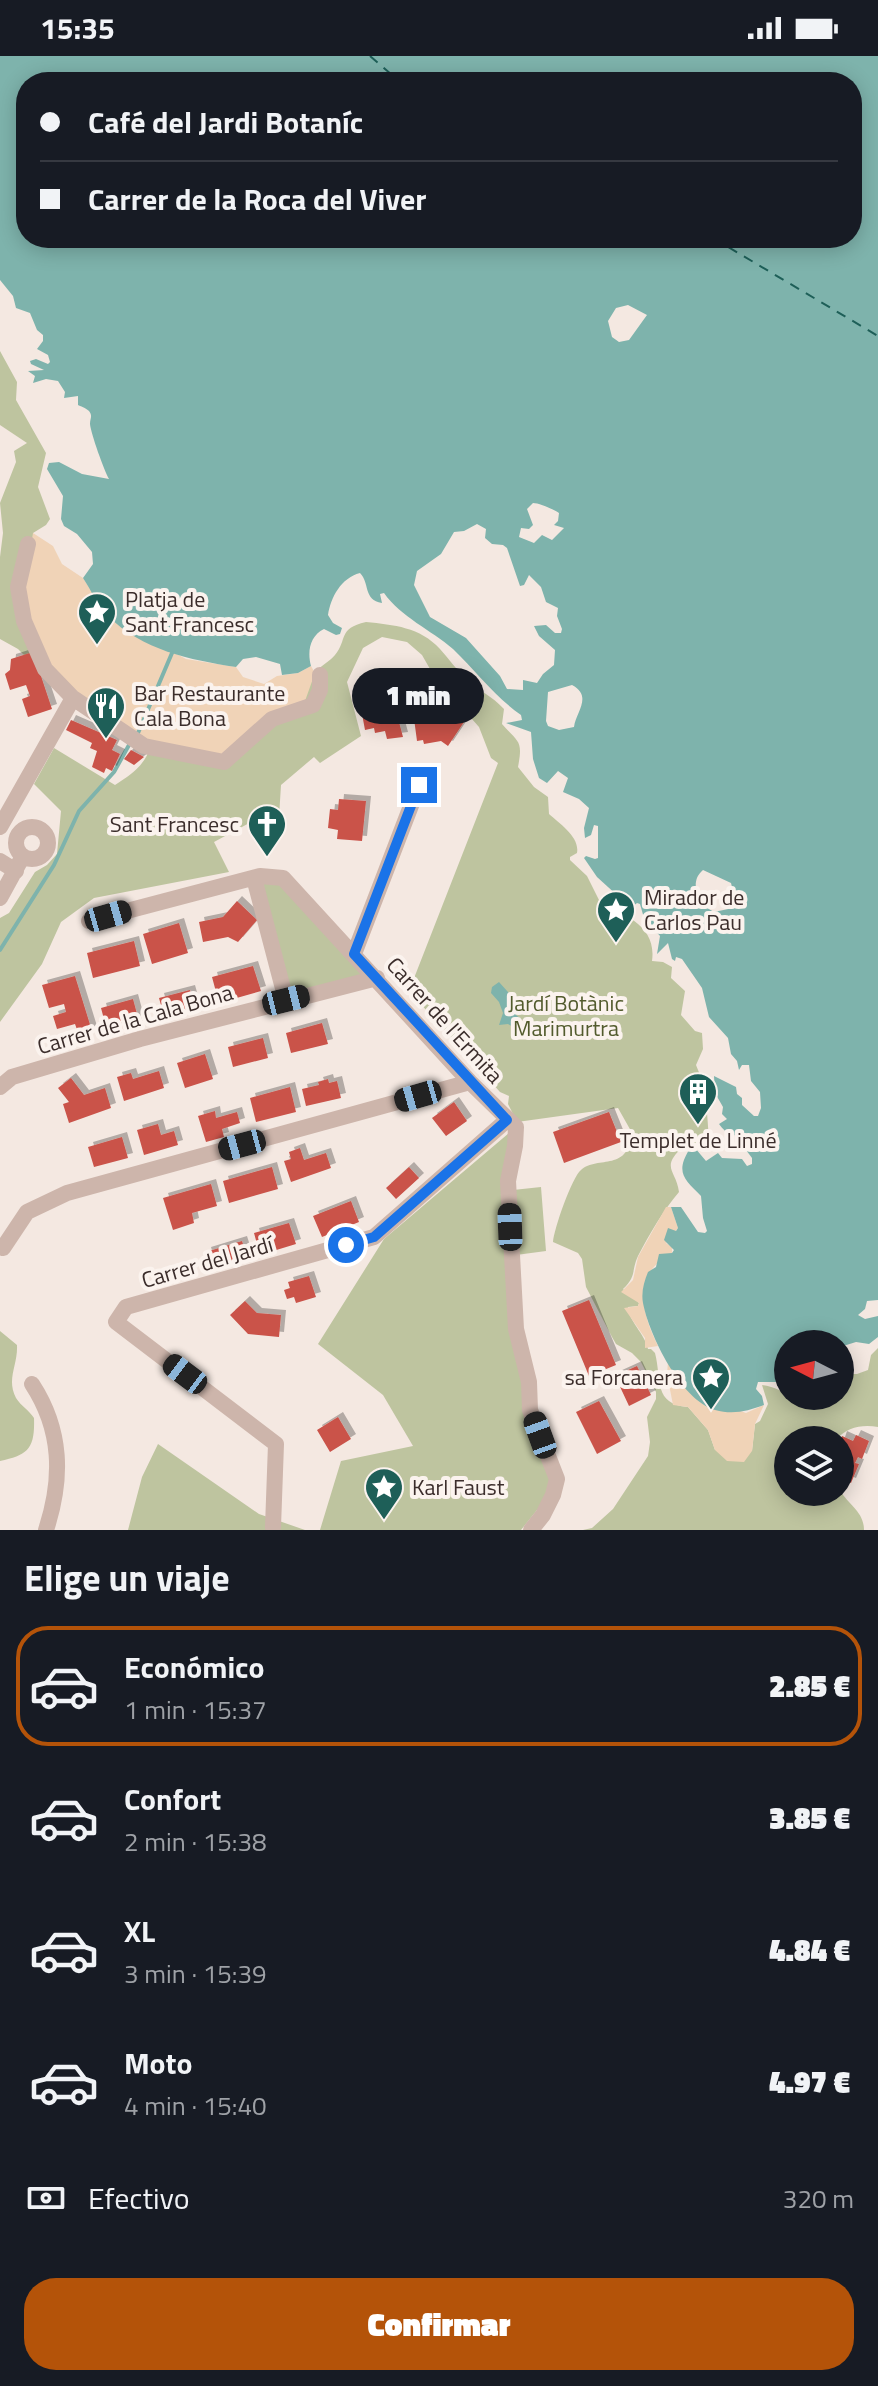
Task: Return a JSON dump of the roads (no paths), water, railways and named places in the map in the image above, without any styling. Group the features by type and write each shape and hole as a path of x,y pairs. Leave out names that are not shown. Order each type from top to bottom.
{"street":[{"path":"28,544 18,587 24,621 45,669 73,698 144,746 224,762 272,719 313,705 320,690 320,675"},
{"path":"0,827 73,698"},
{"path":"354,954 419,785"},
{"path":"0,861 19,864 0,898"},
{"name":"Carrer de l'Ermita","path":"89,921 254,878 269,875 283,878 511,1124"},
{"path":"254,878 286,1000"},
{"name":"Carrer de la Cala Bona","path":"0,1087 12,1077 286,1000 377,978"},
{"path":"3,1248 27,1212 67,1193 470,1082"},
{"path":"511,1124 515,1146 508,1181 516,1329 529,1382 530,1410 557,1479 548,1505 531,1530"},
{"name":"Carrer del Jardí","path":"273,1527 276,1444 116,1322 126,1307 374,1237 511,1124"},
{"path":"32,1384 48,1408 58,1454 54,1507 46,1530"}],"water":[{"path":"0,56 878,56 878,1300 867,1301 865,1309 858,1315 865,1319 878,1316 878,1337 869,1344 854,1343 854,1330 774,1330 774,1382 758,1382 756,1389 764,1405 746,1411 728,1412 702,1404 690,1394 668,1365 652,1332 642,1299 645,1280 648,1272 656,1267 659,1254 674,1250 664,1240 668,1228 676,1231 678,1228 671,1207 681,1207 698,1232 707,1231 701,1196 686,1180 682,1170 689,1150 695,1148 706,1161 718,1153 722,1158 742,1159 747,1166 752,1164 746,1150 752,1136 729,1134 719,1124 727,1119 722,1114 723,1107 715,1093 714,1076 736,1087 742,1105 754,1116 758,1116 761,1108 760,1092 751,1081 749,1065 742,1065 739,1070 728,1038 709,1017 702,988 682,959 672,959 668,943 657,954 660,936 644,918 640,904 623,906 619,897 597,877 584,858 598,858 598,826 594,825 591,835 585,838 589,808 579,799 563,792 568,778 558,771 547,783 539,778 533,759 531,732 506,723 522,720 521,715 453,649 408,616 384,593 380,594 382,603 372,598 360,573 342,584 332,602 328,615 333,623 342,628 340,634 324,629 319,632 311,644 311,666 298,673 282,675 280,664 256,657 243,659 236,667 184,657 136,637 108,616 83,578 93,564 92,552 77,534 64,526 61,519 63,496 47,469 49,463 59,462 82,474 109,479 93,436 91,414 78,405 78,396 64,398 65,392 58,381 46,379 33,383 35,376 28,371 44,370 30,361 50,362 48,355 37,349 43,335 37,330 30,313 16,308 13,296 0,280","holes":["628,305 647,315 629,340 619,342 612,337 608,321 616,308","533,503 559,513 554,525 564,528 552,540 542,535 534,543 519,537 521,528 529,529 533,525 527,509","477,524 486,529 485,538 492,544 507,548 520,586 524,585 529,575 541,587 546,602 558,608 561,633 555,633 546,625 534,626 539,636 555,650 554,665 537,683 523,680 523,690 507,689 500,676 466,638 430,617 414,585 417,571 441,554 454,532","572,685 578,689 582,699 574,727 559,730 548,726 548,692","703,870 731,883 736,903 733,908 714,912 702,905 696,882"]},
{"path":"499,982 516,1001 516,1015 521,1019 518,1030 508,1024 499,1025 503,1013 491,993 492,987"}],"waterway":[{"path":"138,733 172,653"},
{"path":"0,950 54,865 79,811 114,772 129,745"}],"place":[{"name":"Platja de Sant Francesc","path":"97,646"},
{"name":"Bar Restaurante Cala Bona","path":"106,740"},
{"name":"Sant Francesc","path":"267,858"},
{"name":"Mirador de Carlos Pau","path":"616,944"},
{"name":"Templet de Linné","path":"698,1126"},
{"name":"sa Forcanera","path":"711,1411"},
{"name":"Karl Faust","path":"384,1521"}],"park label":[{"name":"Jardí Botànic Marimurtra","path":"566,1016"}]}
